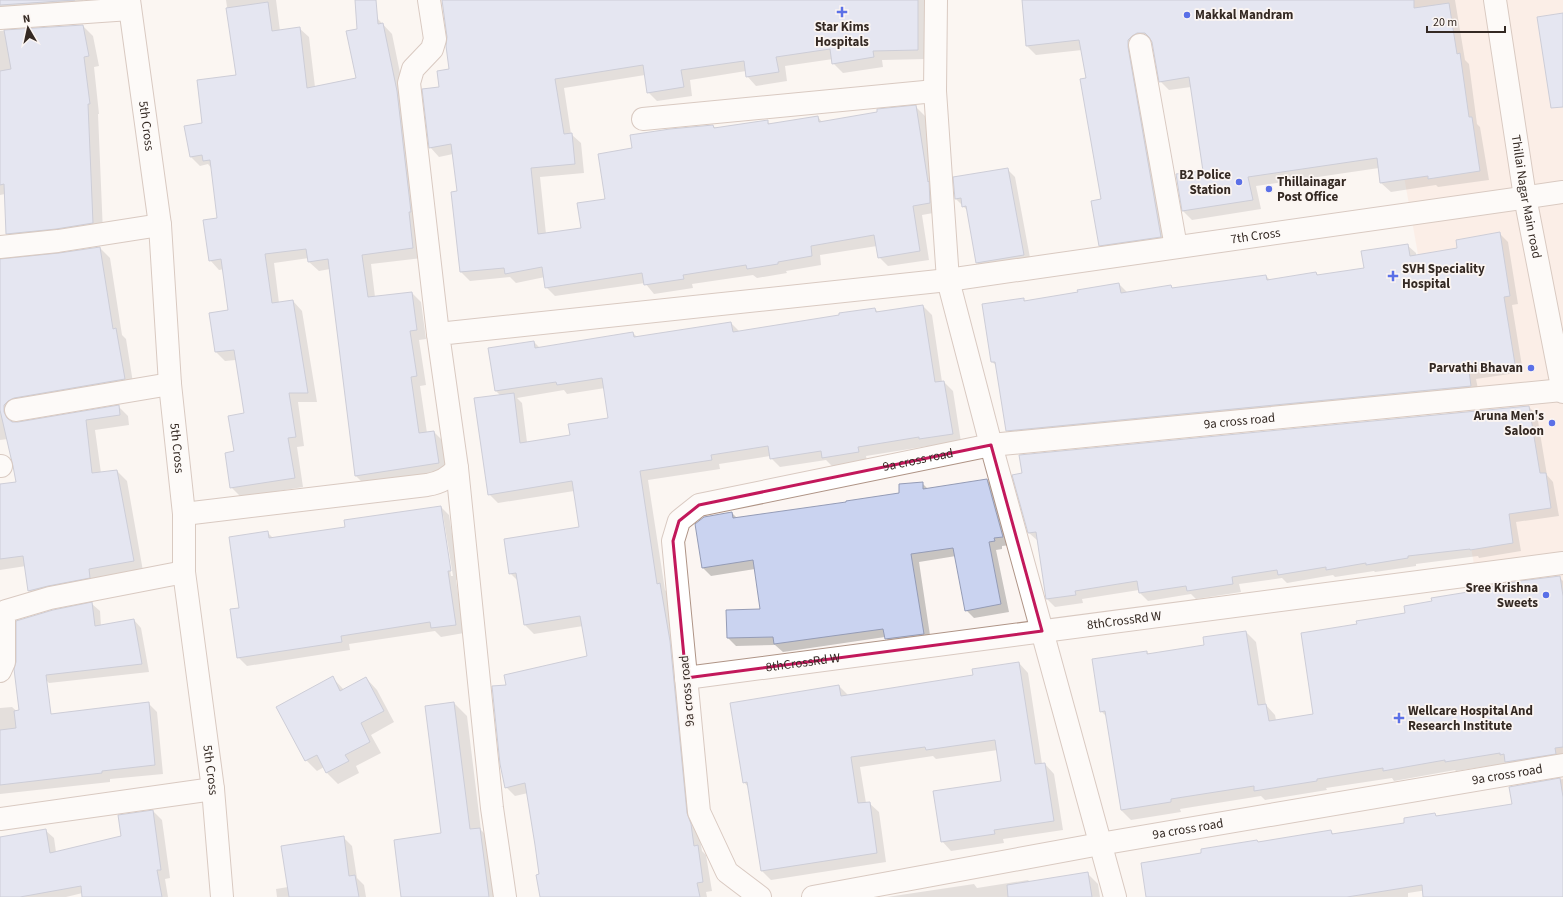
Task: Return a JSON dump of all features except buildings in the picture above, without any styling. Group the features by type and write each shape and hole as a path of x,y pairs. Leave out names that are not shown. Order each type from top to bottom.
{"street":[{"path":"429,0 435,39 432,49 413,70 409,83 438,334 457,468 492,808 505,897"},
{"path":"936,0 935,91 948,280 991,445 1115,897"},
{"name":"Thillai Nagar Main road","path":"1495,0 1525,197 1563,391"},
{"path":"0,18 130,4"},
{"name":"5th Cross","path":"130,4 160,225 170,384 184,514 184,572 213,789 222,897"},
{"path":"1140,44 1176,247"},
{"path":"643,119 935,91"},
{"name":"7th Cross","path":"438,334 948,280 1563,192"},
{"path":"0,247 58,241 160,225"},
{"path":"16,410 170,384"},
{"name":"9a cross road","path":"760,897 728,872 699,812 673,541 679,521 699,505 991,445 1563,391"},
{"path":"184,514 427,485 437,483 445,479 457,468"},
{"name":"8thCrossRd W","path":"686,678 1563,563"},
{"path":"0,671 4,662 4,616 6,611 50,598 184,572"},
{"name":"9a cross road","path":"813,897 1100,844 1563,765"},
{"path":"0,819 213,789"}],"highlighted area":[{"path":"991,445 1042,631 686,678 673,541 679,521 699,505"}],"shaded area":[{"path":"1414,0 1563,0 1563,897 1534,897 1373,5"}],"place":[{"name":"Star Kims Hospitals","path":"842,12"},
{"name":"Makkal Mandram","path":"1187,15"},
{"name":"B2 Police Station","path":"1239,182"},
{"name":"Thillainagar Post Office","path":"1269,189"},
{"name":"SVH Speciality Hospital","path":"1393,276"},
{"name":"Parvathi Bhavan","path":"1531,368"},
{"name":"Aruna Men's Saloon","path":"1552,423"},
{"name":"Sree Krishna Sweets","path":"1546,595"},
{"name":"Wellcare Hospital And Research Institute","path":"1399,718"}]}
